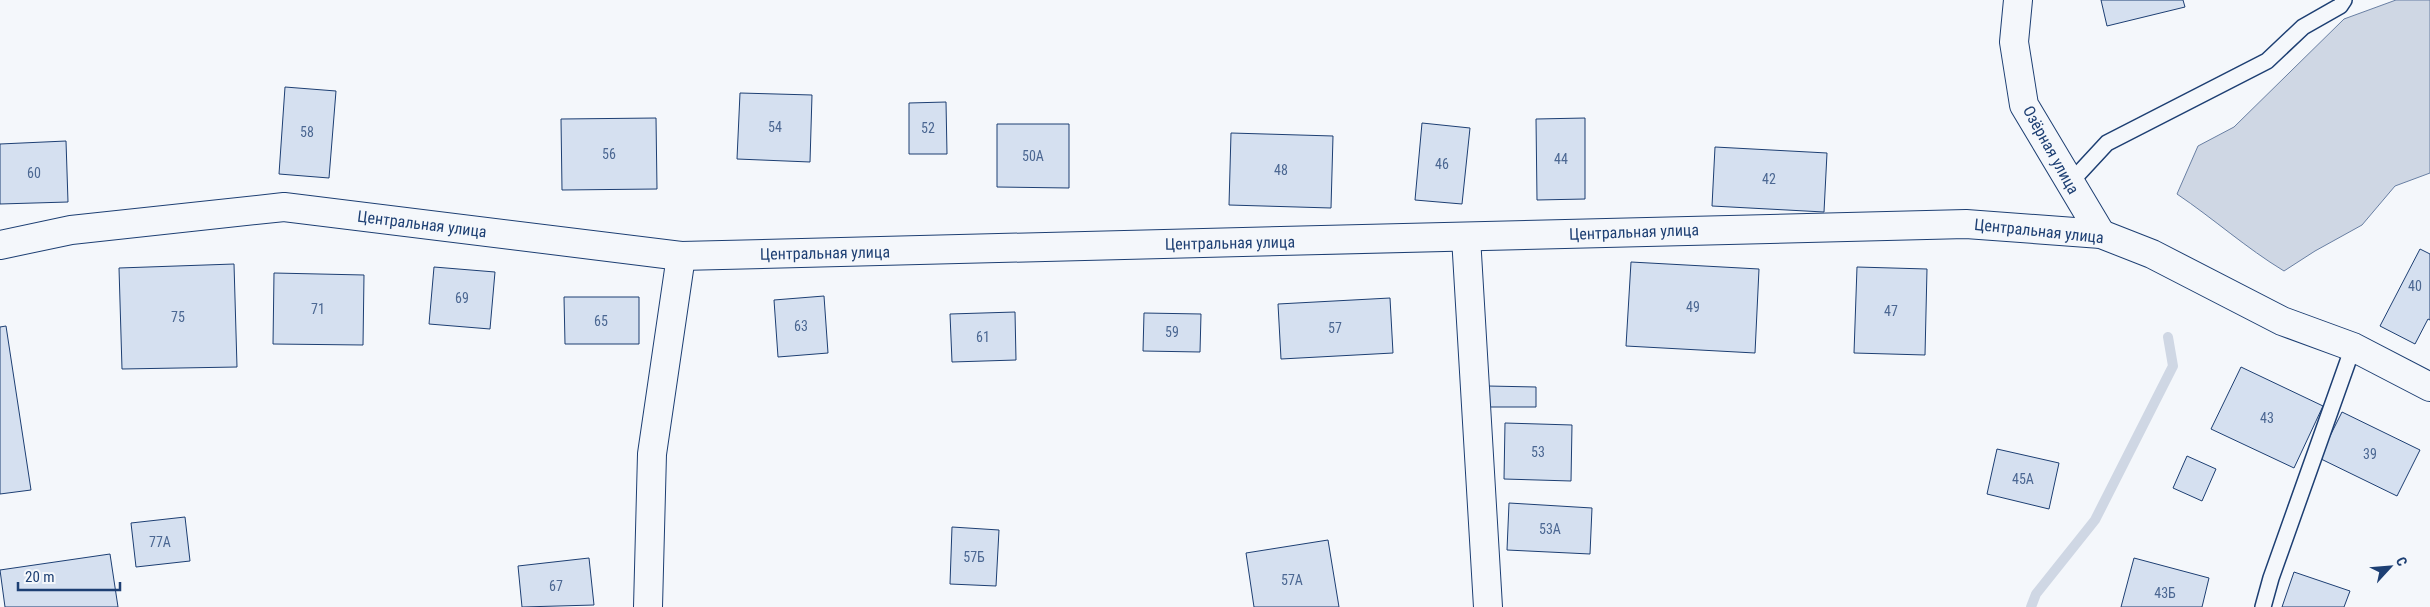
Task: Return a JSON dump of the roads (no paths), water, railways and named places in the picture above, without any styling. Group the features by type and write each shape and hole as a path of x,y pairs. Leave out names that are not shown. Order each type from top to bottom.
{"street":[{"name":"Озёрная улица","path":"2018,0 2014,42 2024,105 2069,184 2101,234"},
{"name":"Центральная улица","path":"0,245 71,230 284,207 681,256 1966,224 2101,234 2152,254 2282,321 2353,347 2430,387"},
{"path":"1466,237 1488,607"},
{"path":"648,607 652,454 681,256"}],"lane":[{"path":"2069,184 2107,143 2267,61 2303,27 2340,6 2344,0"},
{"path":"2263,607 2271,578 2353,347"}],"waterway":[{"path":"2031,607 2036,594 2095,520 2173,366 2168,337"}]}
